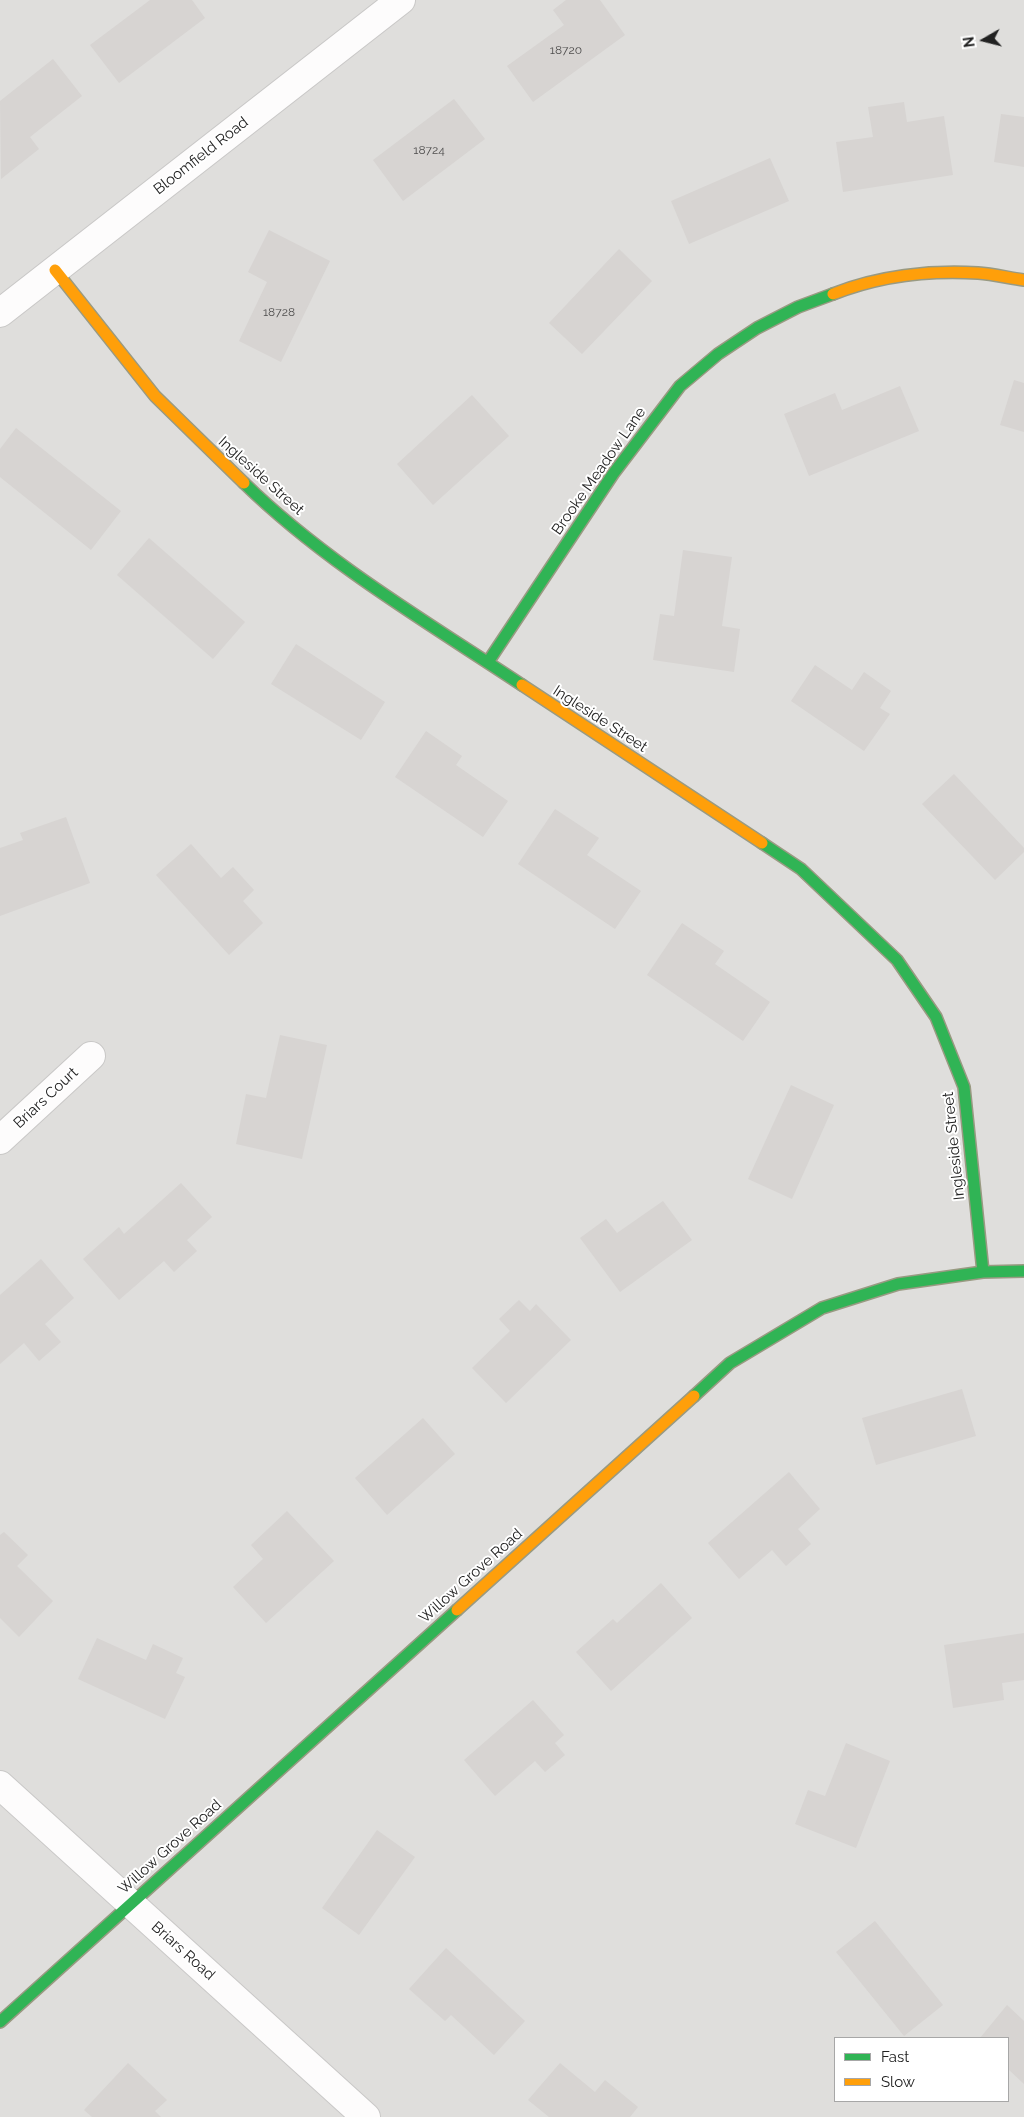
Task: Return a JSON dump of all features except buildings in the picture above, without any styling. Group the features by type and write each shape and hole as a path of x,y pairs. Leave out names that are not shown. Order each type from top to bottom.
{"street":[{"name":"Bloomfield Road","path":"0,313 401,0"},
{"name":"Ingleside Street","path":"55,270 155,396 264,502 358,576 801,869 897,960 936,1018 964,1087 983,1272"},
{"name":"Brooke Meadow Lane","path":"488,662 628,451 682,384 728,346 790,310 824,295 876,281 934,272 996,274 1024,280"},
{"name":"Briars Court","path":"0,1140 92,1056"},
{"name":"Willow Grove Road","path":"0,2022 730,1363 822,1308 898,1284 983,1272 1024,1271"},
{"name":"Briars Road","path":"0,1785 366,2117"}],"shaded area":[{"path":"0,0 1024,0 1024,2117 0,2117"}],"traffic: fast":[{"path":"488,662 613,474 680,386 718,354 757,328 798,307 833,294"},
{"path":"244,483 276,512 343,565 522,685"},
{"path":"762,843 801,869 897,960 936,1017 964,1087 983,1272"},
{"path":"694,1396 730,1363 822,1308 898,1284 983,1272 1024,1271"},
{"path":"0,2022 457,1610"}],"traffic: slow":[{"path":"55,270 155,396 244,483"},
{"path":"833,294 886,279 941,272 989,274 1024,280"},
{"path":"522,685 762,843"},
{"path":"457,1610 694,1396"}]}
